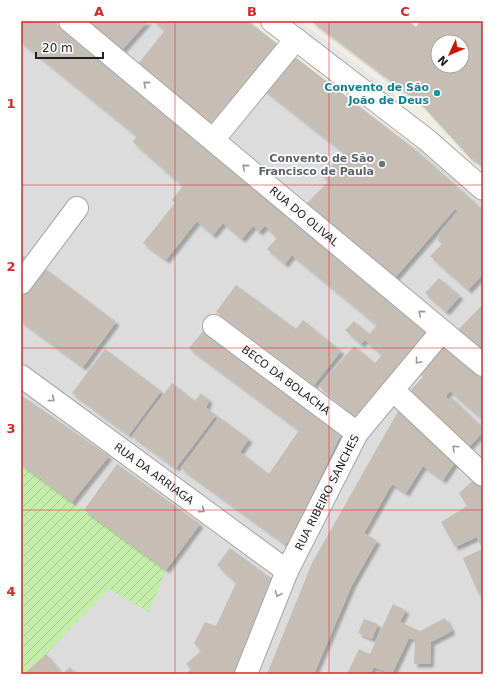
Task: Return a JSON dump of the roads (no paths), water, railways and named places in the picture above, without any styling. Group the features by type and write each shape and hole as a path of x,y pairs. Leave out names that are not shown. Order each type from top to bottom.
{"street":[{"name":"RUA DO OLIVAL","path":"70,21 483,365"},
{"path":"272,21 427,140 483,189"},
{"path":"213,140 296,39"},
{"path":"21,283 77,208"},
{"name":"BECO DA BOLACHA","path":"214,326 357,433"},
{"name":"RUA RIBEIRO SANCHES","path":"246,674 286,571 357,433 442,331"},
{"name":"RUA DA ARRIAGA","path":"21,376 286,571"},
{"path":"393,390 483,475"}],"place":[{"name":"Convento de São João de Deus","path":"437,93"},
{"name":"Convento de São Francisco de Paula","path":"382,164"}]}
